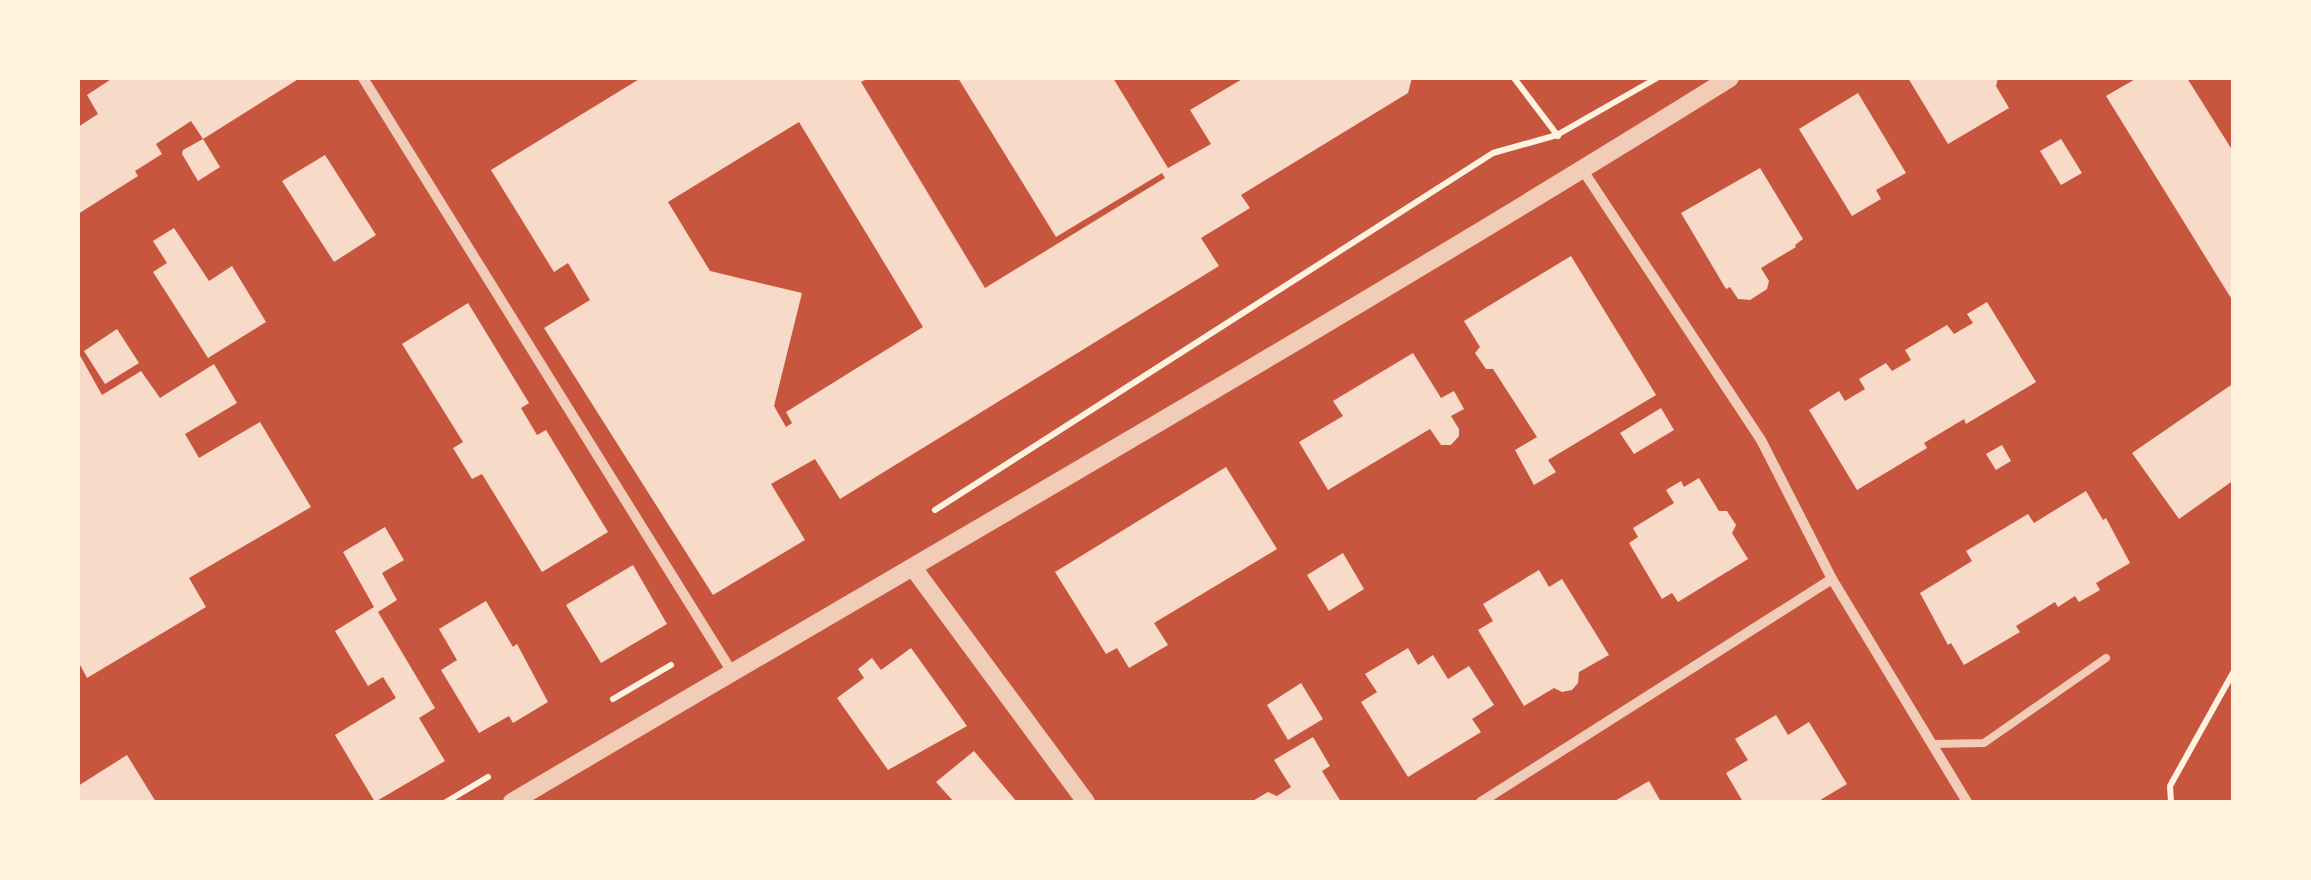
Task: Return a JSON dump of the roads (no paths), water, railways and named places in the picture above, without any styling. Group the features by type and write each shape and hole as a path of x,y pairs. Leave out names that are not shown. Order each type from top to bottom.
{"street":[{"path":"364,78 732,672"},
{"path":"512,802 914,569 1730,78"},
{"path":"1582,170 1761,440 1832,580 1966,802"},
{"path":"914,569 1086,802"},
{"path":"1481,802 1832,580"}],"lane":[{"path":"1934,744 1984,743 2106,658"}]}
